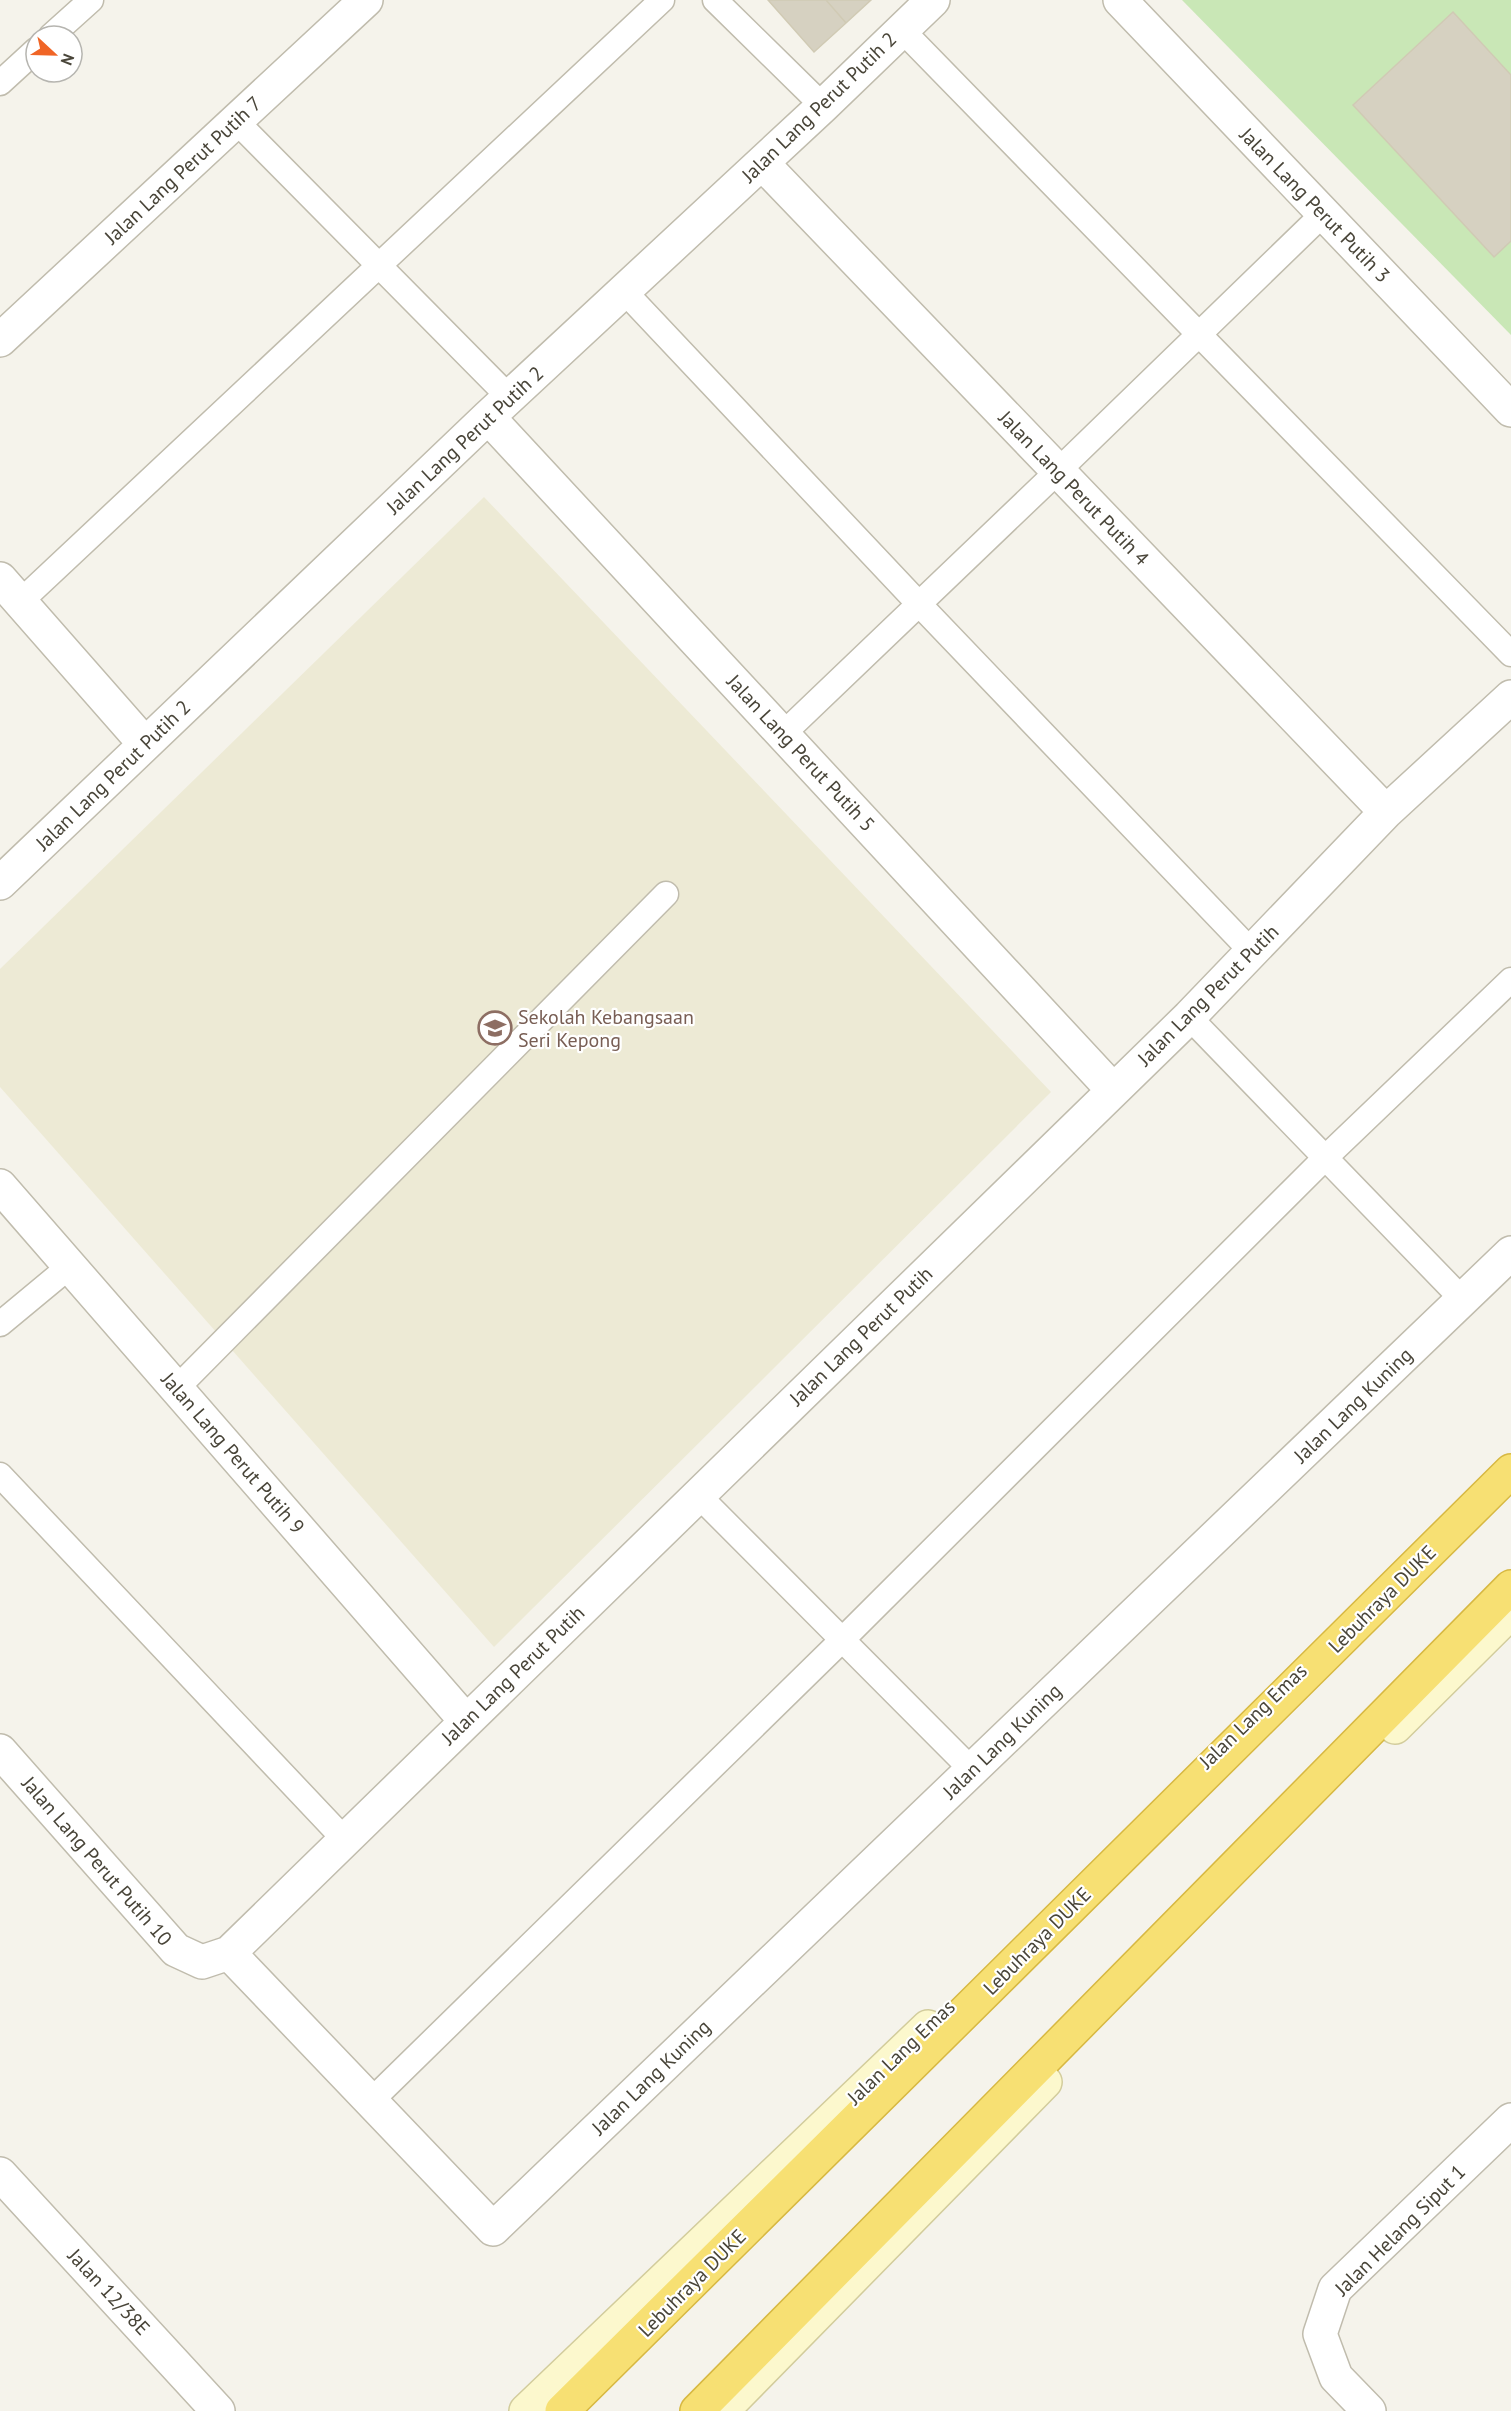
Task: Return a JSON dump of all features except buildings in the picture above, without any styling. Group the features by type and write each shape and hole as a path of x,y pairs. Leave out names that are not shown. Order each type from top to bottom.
{"highway":[{"name":"Lebuhraya DUKE","path":"562,2411 1511,1470"},
{"path":"697,2411 1511,1587"}],"main road":[{"name":"Jalan Lang Emas","path":"526,2411 1511,1470"},
{"path":"722,2411 1315,1807 1511,1612"}],"street":[{"name":"Jalan Lang Perut Putih 7","path":"0,340 366,0"},
{"name":"Jalan Lang Perut Putih 2","path":"0,883 499,408 823,106 933,0"},
{"name":"Jalan Lang Perut Putih 3","path":"1120,0 1511,410"},
{"name":"Jalan Lang Perut Putih 4","path":"762,163 1386,813"},
{"name":"Jalan Lang Perut Putih 5","path":"499,408 783,734 1113,1090"},
{"path":"10,591 145,744"},
{"name":"Jalan Lang Perut Putih","path":"216,1957 345,1840 699,1496 1189,1017 1386,813 1511,697"},
{"name":"Jalan Lang Perut Putih 9","path":"0,1186 466,1721"},
{"name":"Jalan Lang Kuning","path":"371,2101 493,2229 1511,1253"},
{"name":"Jalan Lang Perut Putih 10","path":"0,1751 176,1950 216,1957"},
{"path":"216,1957 371,2101"},
{"name":"Jalan Helang Siput 1","path":"1370,2411 1336,2377 1320,2334 1335,2289 1511,2120"},
{"name":"Jalan 12/38E","path":"5,2190 218,2411"}],"lane":[{"path":"64,24 91,0"},
{"path":"10,591 380,266 662,0"},
{"path":"715,0 823,106"},
{"path":"902,29 1511,654"},
{"path":"0,83 24,61"},
{"path":"236,121 380,266 499,408"},
{"path":"783,734 1059,471 1323,214"},
{"path":"624,291 1252,952"},
{"path":"176,1389 251,1316 666,894"},
{"path":"371,2101 842,1640 1325,1158 1511,981"},
{"path":"1189,1017 1463,1300"},
{"path":"0,1324 70,1266"},
{"path":"0,1475 345,1840"},
{"path":"699,1496 972,1770"}],"shaded area":[{"name":"Sekolah Kebangsaan Seri Kepong","path":"484,497 1051,1092 494,1647 0,1087 0,969"}],"green space":[{"path":"1182,0 1511,0 1511,335"}],"place":[{"name":"Sekolah Kebangsaan Seri Kepong","path":"495,1028"}]}
